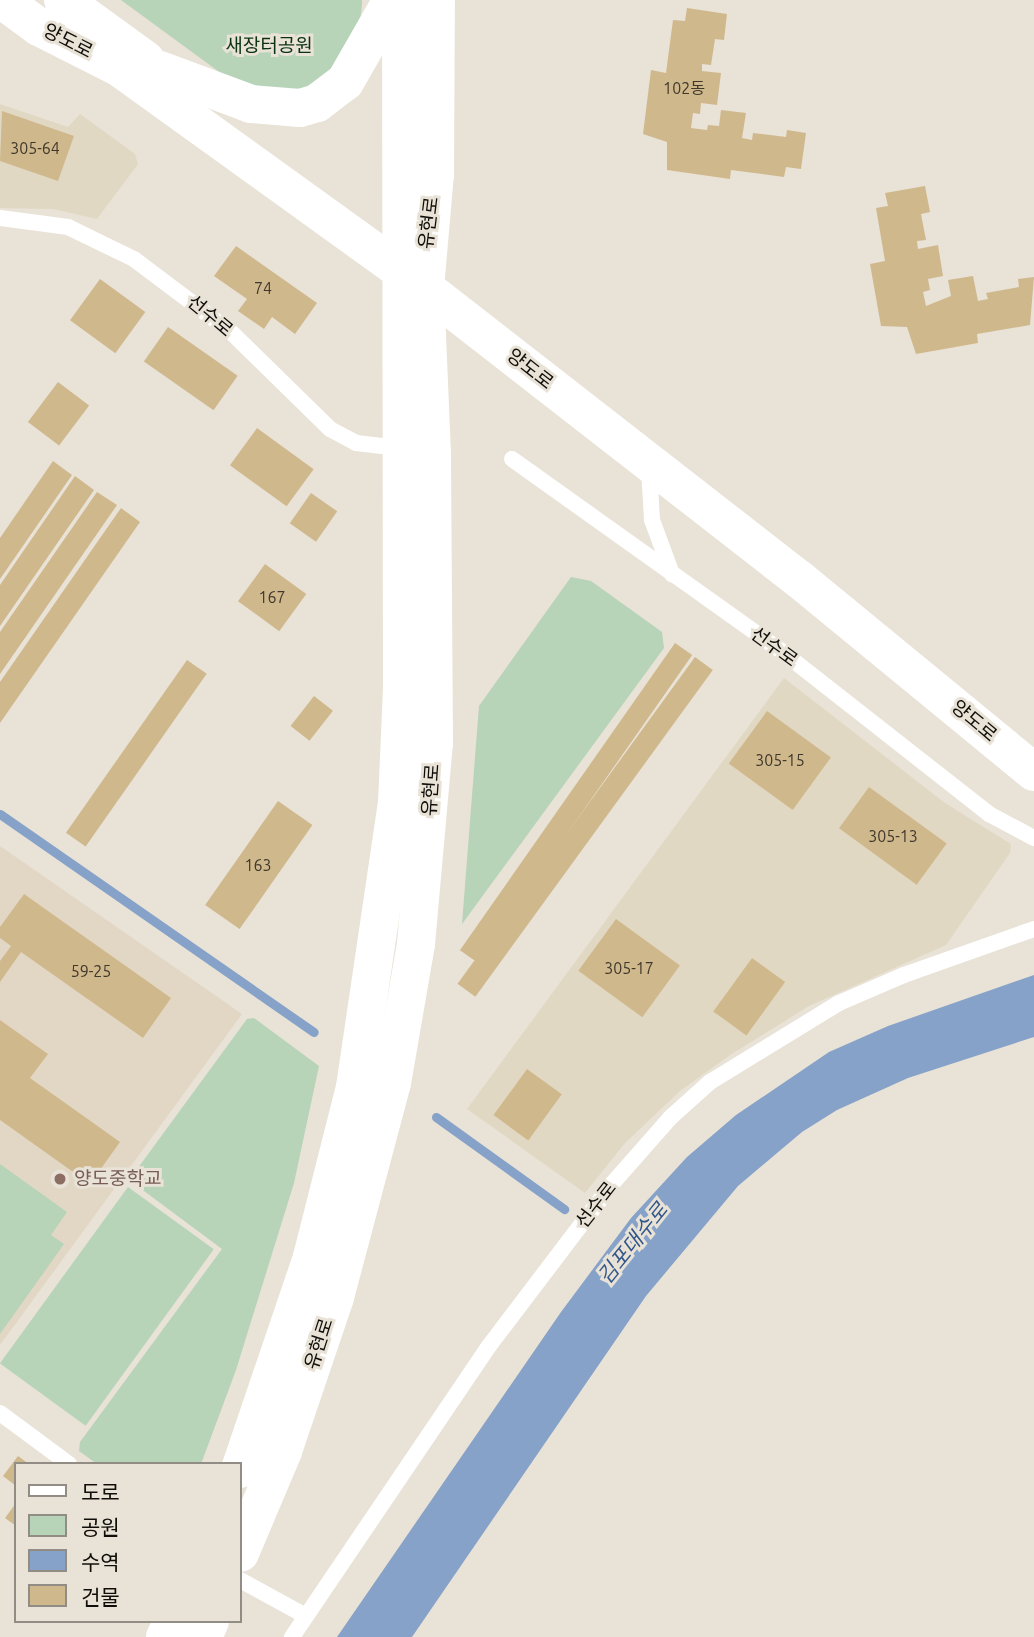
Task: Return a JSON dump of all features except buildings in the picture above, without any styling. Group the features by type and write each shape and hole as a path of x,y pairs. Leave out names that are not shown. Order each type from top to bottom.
{"street":[{"name":"양도로","path":"2,0 39,27 120,68 412,263 649,462 1034,772"},
{"name":"양도로","path":"63,0 160,70 412,263 1034,749"},
{"path":"160,70 251,104 300,108 317,103 345,82 392,0"},
{"name":"유현로","path":"242,1548 283,1451 335,1297 392,1083 416,944 429,814 435,688 401,0"},
{"name":"유현로","path":"242,1463 312,1257 332,1182 355,1087 384,916 400,745 399,449 412,263 435,174 436,0"}],"lane":[{"name":"선수로","path":"0,218 68,227 134,259 231,332 330,429 356,443 399,449"},
{"name":"선수로","path":"512,459 834,691 989,814 1034,838"},
{"path":"649,462 652,520 672,575"},
{"name":"선수로","path":"292,1637 489,1346 611,1185 671,1117 710,1082 839,1003 904,975 1034,929"},
{"path":"0,1413 66,1462"},
{"path":"242,1581 306,1616"}],"shaded area":[{"path":"0,104 68,127 80,114 135,154 138,164 97,219 53,209 0,208"},
{"path":"784,678 945,803 1011,844 1010,853 946,945 809,1006 730,1055 680,1091 625,1143 585,1193 467,1109"},
{"name":"양도중학교","path":"0,846 242,1014 0,1345"}],"green space":[{"name":"새장터공원","path":"121,0 362,0 362,4 360,23 342,60 303,90 259,92 222,74"},
{"path":"571,577 591,581 662,632 664,648 462,924 479,706"},
{"path":"254,1018 319,1066 294,1183 236,1370 202,1462 94,1462 79,1451 80,1442 222,1249 140,1188 135,1172 247,1019"},
{"path":"0,1164 67,1212 51,1235 64,1244 0,1334"},
{"path":"128,1187 214,1249 86,1426 0,1363"}],"water":[{"name":"김포대수로","path":"1034,975 1034,1037 908,1078 837,1110 802,1132 738,1186 646,1296 412,1637 337,1637 561,1312 631,1218 687,1157 736,1115 829,1052 888,1026"}],"waterway":[{"path":"0,814 314,1032"},
{"path":"436,1117 564,1209"}],"place":[{"name":"양도중학교","path":"60,1179"}]}
